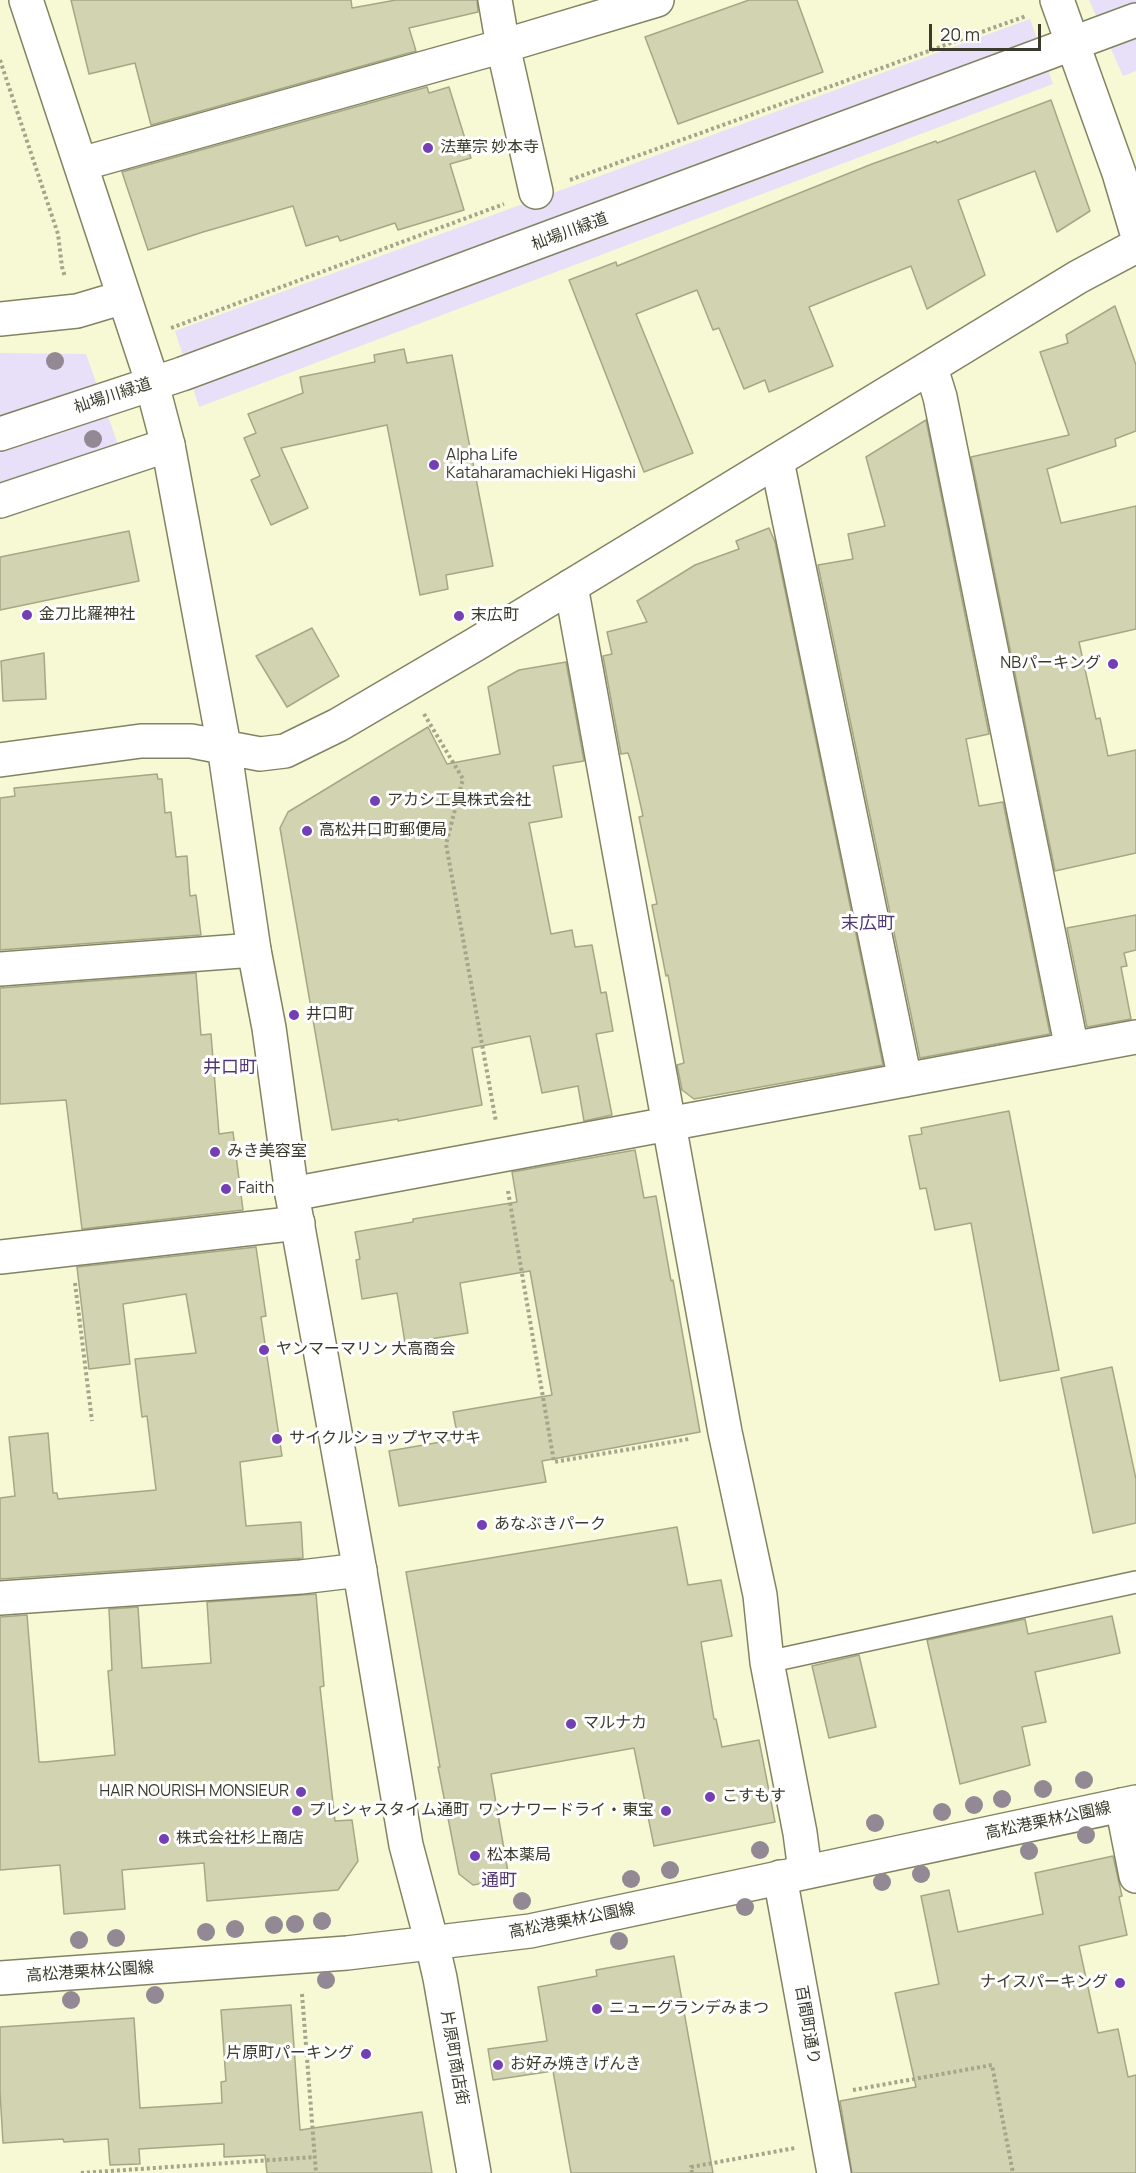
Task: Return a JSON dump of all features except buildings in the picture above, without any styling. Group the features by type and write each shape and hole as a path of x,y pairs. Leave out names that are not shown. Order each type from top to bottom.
{"street":[{"name":"片原町商店街","path":"26,0 148,369 168,445 224,747 295,1209 408,1854 440,1978 474,2173"},
{"path":"495,0 536,192"},
{"path":"81,164 503,46 657,0"},
{"path":"1046,6 1072,43 1119,173 1136,230"},
{"name":"杣場川緑道","path":"0,434 182,374 1136,20"},
{"path":"0,760 141,741 191,741 260,754 285,751 338,725 1078,277 1136,246"},
{"path":"0,319 77,311 124,297"},
{"path":"931,368 940,397 1072,1049"},
{"path":"0,501 168,445"},
{"path":"777,461 905,1080"},
{"name":"百間町通り","path":"571,586 725,1432 760,1595 767,1662 800,1833 793,1874 820,2096 834,2173"},
{"path":"0,969 254,950"},
{"path":"0,1257 71,1249 295,1209 502,1156 1136,1037"},
{"path":"0,1598 301,1577 360,1570"},
{"path":"1129,1804 1136,1876"},
{"name":"高松港栗林公園線","path":"0,1978 347,1953 530,1931 1129,1804"}],"lane":[{"path":"767,1662 1136,1582"}],"path":[{"path":"167,329 1046,6"},
{"path":"0,60 58,234 62,267"},
{"path":"424,713 463,779 446,844 554,1462 725,1432"},
{"path":"71,1249 92,1421"},
{"path":"302,1994 316,2173"},
{"path":"820,2096 992,2065 1013,2173"},
{"path":"692,2173 691,2167 828,2142"},
{"path":"81,2173 315,2157"}],"shaded area":[{"path":"1089,0 1136,0 1136,71 1123,76"},
{"path":"1030,19 1053,84 199,407 175,331"},
{"path":"0,353 86,354 121,453 0,494"}],"pier":[{"path":"180,346 192,389 109,418 94,376"}],"place":[{"name":"法華宗 妙本寺","path":"428,148"},
{"name":"Alpha Life Kataharamachieki Higashi","path":"434,465"},
{"name":"金刀比羅神社","path":"27,615"},
{"name":"末広町","path":"459,616"},
{"name":"NBパーキング","path":"1113,664"},
{"name":"アカシ工具株式会社","path":"375,801"},
{"name":"高松井口町郵便局","path":"307,831"},
{"name":"井口町","path":"294,1015"},
{"name":"みき美容室","path":"215,1152"},
{"name":"Faith","path":"226,1189"},
{"name":"ヤンマーマリン 大高商会","path":"264,1350"},
{"name":"サイクルショップヤマサキ","path":"277,1439"},
{"name":"あなぶきパーク","path":"482,1525"},
{"name":"マルナカ","path":"571,1724"},
{"name":"HAIR NOURISH MONSIEUR","path":"301,1792"},
{"name":"こすもす","path":"710,1797"},
{"name":"プレシャスタイム通町","path":"297,1811"},
{"name":"ワンナワードライ・東宝","path":"666,1811"},
{"name":"株式会社杉上商店","path":"164,1839"},
{"name":"松本薬局","path":"475,1856"},
{"name":"ナイスパーキング","path":"1120,1983"},
{"name":"ニューグランデみまつ","path":"597,2009"},
{"name":"片原町パーキング","path":"366,2054"},
{"name":"お好み焼き げんき","path":"498,2065"}],"district":[{"name":"末広町","path":"868,924"},
{"name":"井口町","path":"230,1068"},
{"name":"通町","path":"499,1881"}]}
